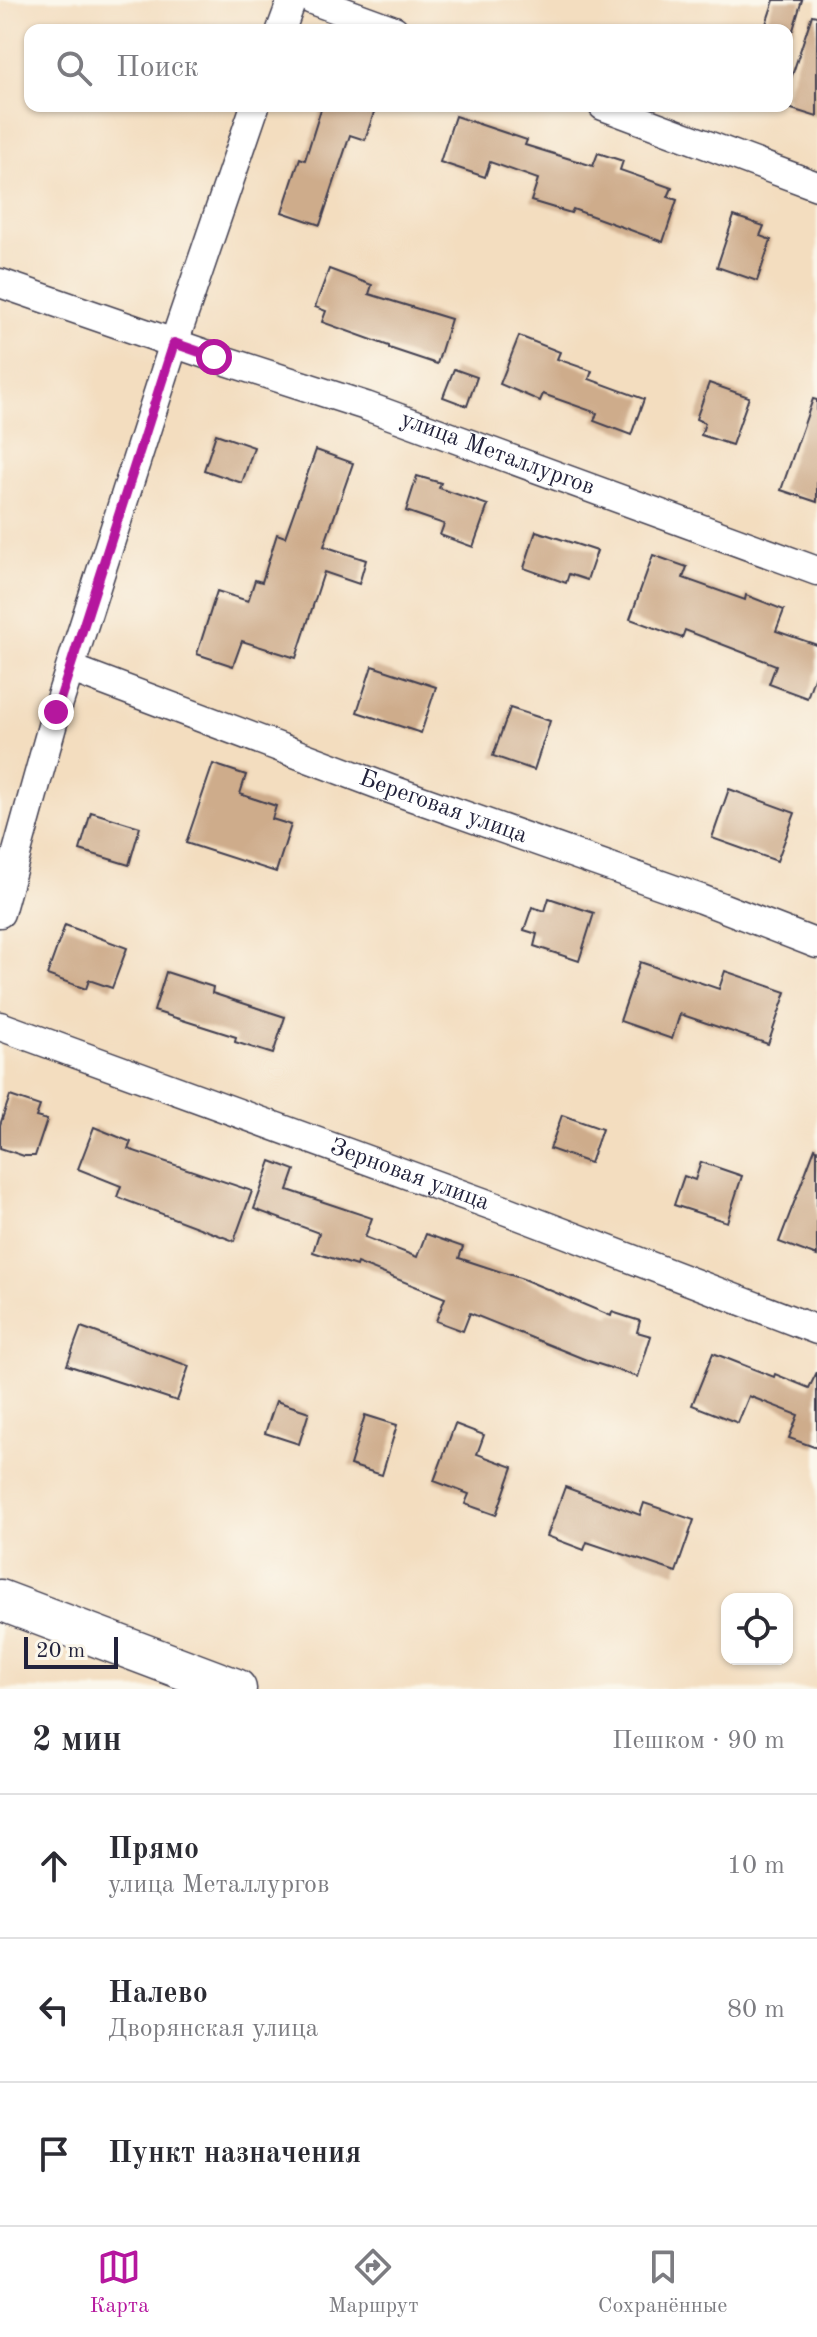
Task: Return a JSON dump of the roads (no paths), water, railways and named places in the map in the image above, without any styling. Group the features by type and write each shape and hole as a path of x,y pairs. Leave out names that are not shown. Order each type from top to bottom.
{"street":[{"path":"283,24 292,0"},
{"path":"312,0 378,24"},
{"path":"0,913 56,712 174,343 253,112"},
{"path":"619,112 817,186"},
{"name":"улица Металлургов","path":"0,283 366,406 817,571"},
{"name":"Береговая улица","path":"72,669 390,789 817,944"},
{"name":"Зерновая улица","path":"0,1026 507,1211 817,1330"},
{"path":"0,1600 236,1689"}]}
